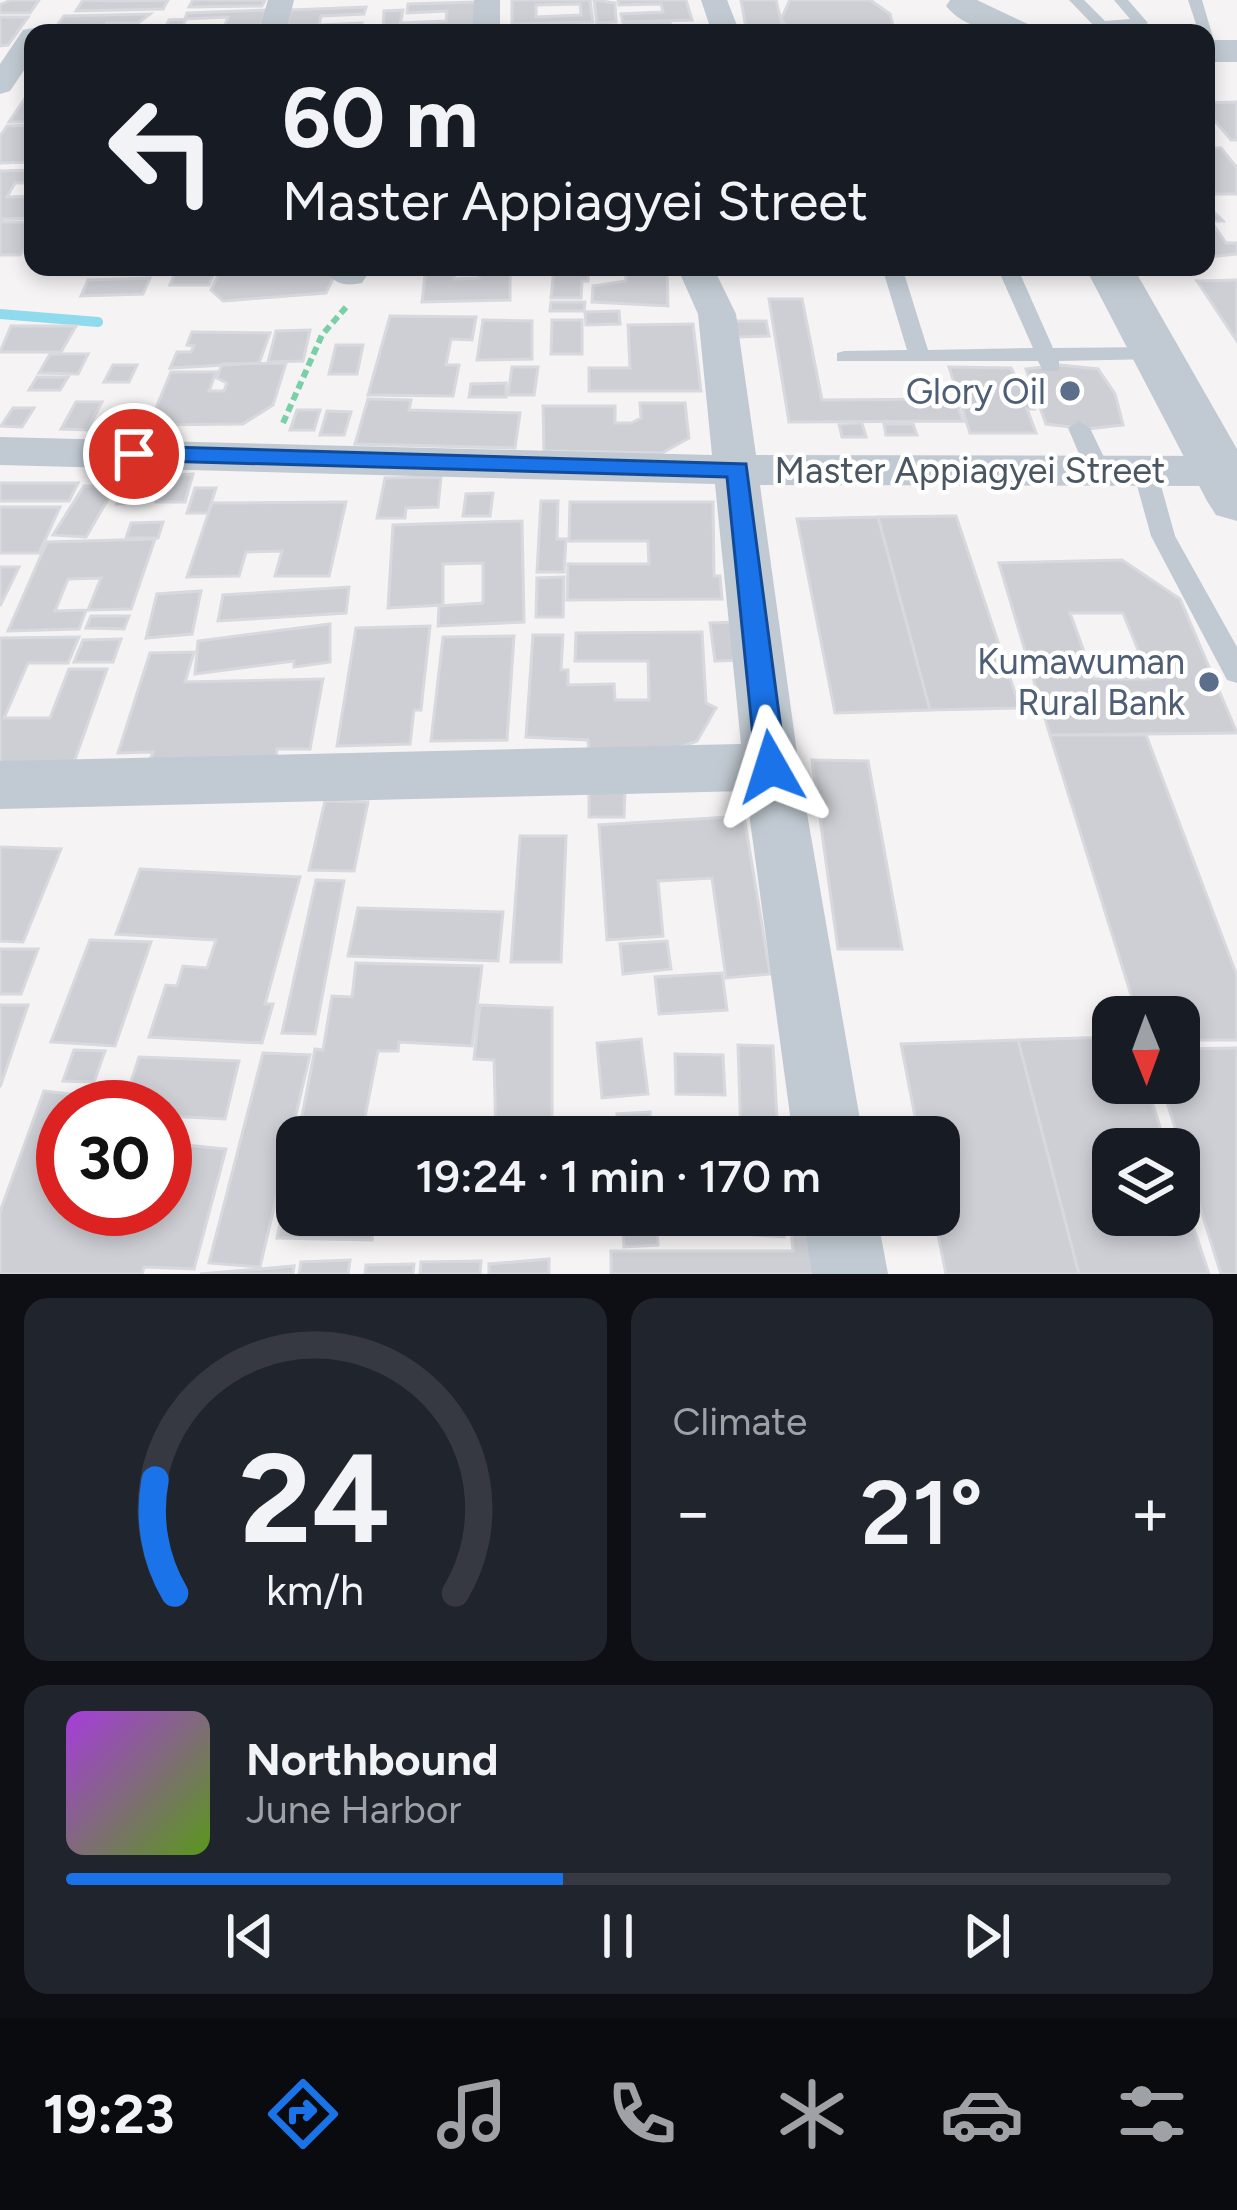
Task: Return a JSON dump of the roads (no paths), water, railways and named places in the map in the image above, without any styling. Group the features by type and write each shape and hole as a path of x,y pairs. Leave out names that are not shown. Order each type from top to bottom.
{"street":[{"path":"968,13 997,24"},
{"path":"0,85 24,49"},
{"path":"699,276 717,314 771,767 825,1116"},
{"path":"1114,276 1229,486"},
{"name":"Master Appiagyei Street","path":"0,451 738,470 1144,470 1229,486"},
{"path":"0,785 771,767"},
{"path":"844,1236 850,1274"}],"lane":[{"path":"1076,0 1099,24"},
{"path":"1121,0 1141,23 1128,24"},
{"path":"895,276 919,356"},
{"path":"1011,276 1049,360"},
{"path":"844,357 1049,360 1156,352"},
{"path":"1079,428 1098,470"},
{"path":"1144,470 1163,536 1237,672"}],"waterway":[{"path":"0,314 98,322"}],"place":[{"name":"Glory Oil","path":"1070,391"},
{"name":"Kumawuman Rural Bank","path":"1209,682"}]}
